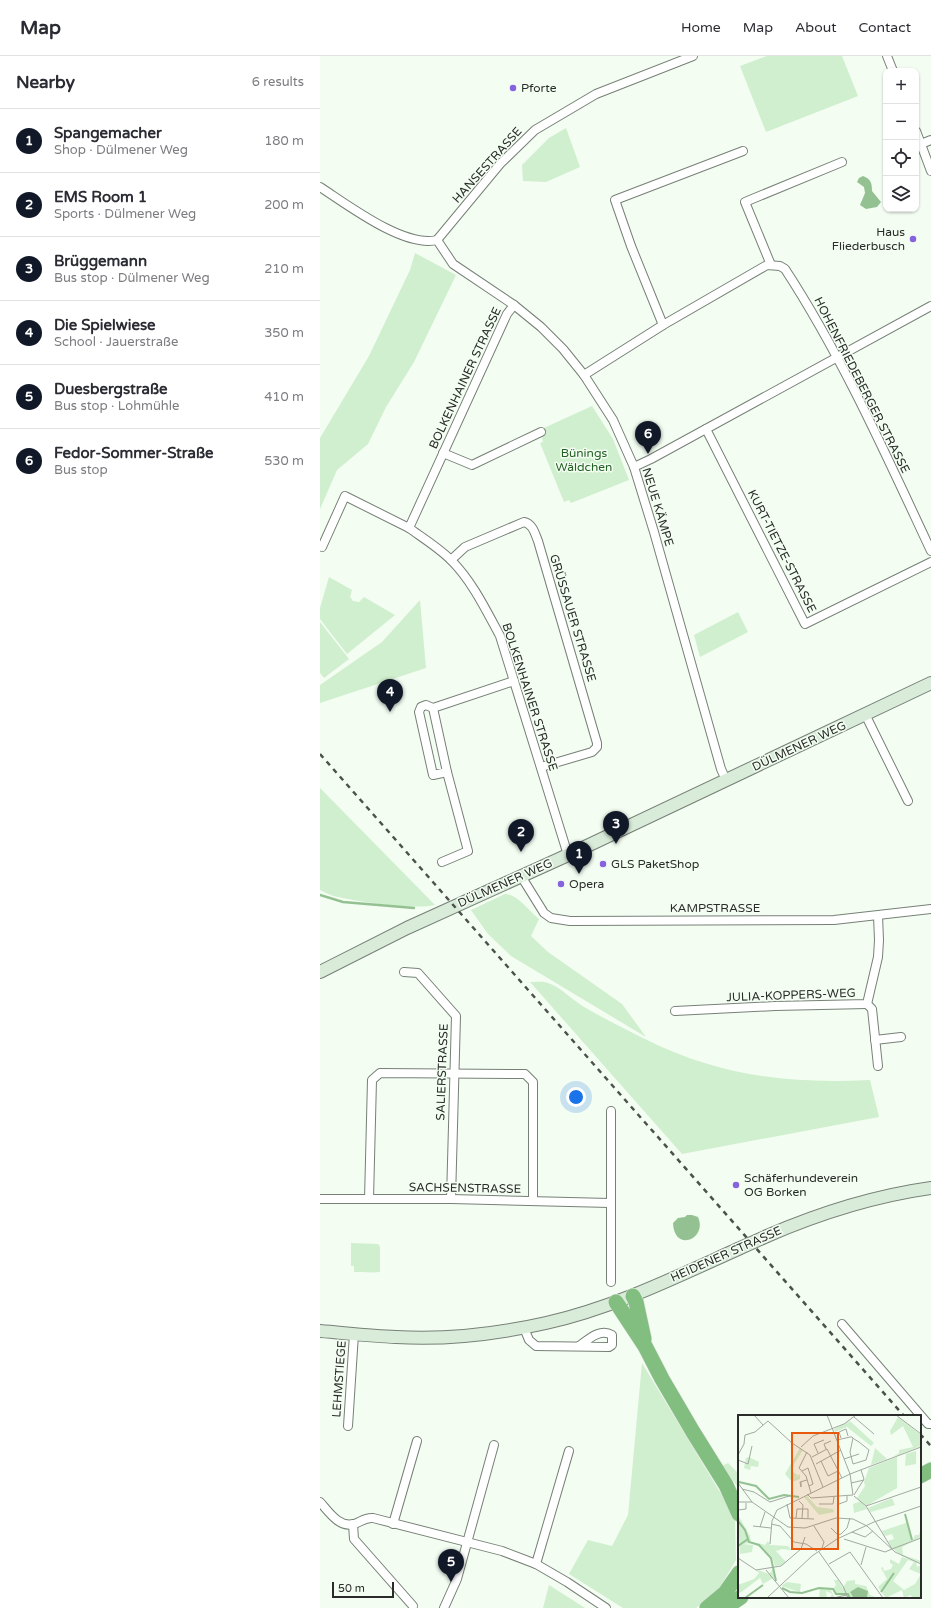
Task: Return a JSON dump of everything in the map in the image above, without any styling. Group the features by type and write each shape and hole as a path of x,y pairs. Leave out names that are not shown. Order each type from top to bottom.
{"highway":[{"path":"634,1296 645,1346"},
{"path":"616,1302 645,1346 685,1419 726,1485 738,1512"},
{"path":"923,1481 931,1470"},
{"path":"726,1485 738,1498"},
{"path":"707,1608 725,1593 738,1574"},
{"path":"715,1608 738,1593"},
{"path":"725,1608 740,1598"}],"street":[{"name":"HANSESTRASSE","path":"437,240 496,169 535,130 596,94 693,56"},
{"path":"887,56 892,68"},
{"path":"919,139 931,171"},
{"path":"921,144 931,140"},
{"path":"663,325 615,200 743,151"},
{"path":"584,375 663,325 767,266 772,265 745,202 842,162"},
{"path":"320,187 396,234 414,240 428,242 437,240"},
{"name":"NEUE KÄMPE","path":"437,240 453,264 514,305 541,327 563,349 584,375 613,420 634,467 654,532 721,769 726,780"},
{"name":"HOHENFRIEDEBERGER STRASSE","path":"772,265 780,266 785,269 808,304 868,418 931,551"},
{"name":"BOLKENHAINER STRASSE","path":"409,528 507,314 514,305"},
{"path":"634,467 931,306"},
{"name":"KURT-TIETZE-STRASSE","path":"706,429 805,624 931,562"},
{"path":"443,453 472,465 541,432"},
{"name":"BOLKENHAINER STRASSE","path":"322,547 345,496 409,528 451,560 468,581 484,605 500,636 568,855"},
{"name":"GRÜSSAUER STRASSE","path":"451,560 465,546 524,522 528,523 532,527 538,541 597,743 597,747 592,752 541,767"},
{"path":"447,772 433,775 419,712 421,707 426,705 433,708 514,681"},
{"name":"DÜLMENER WEG","path":"320,972 407,928 568,855 931,683"},
{"path":"433,708 447,772 468,851 442,862"},
{"path":"865,714 908,801"},
{"name":"KAMPSTRASSE","path":"521,876 544,913 551,918 570,921 834,920 931,909"},
{"name":"JULIA-KOPPERS-WEG","path":"675,1011 775,1006 867,1004 878,957 878,916"},
{"name":"SALIERSTRASSE","path":"404,972 418,972 456,1016 451,1199"},
{"path":"867,1004 872,1009 878,1066"},
{"path":"875,1040 901,1037"},
{"path":"369,1199 372,1080 380,1073 525,1074 533,1082 532,1202"},
{"path":"611,1111 611,1282"},
{"name":"HEIDENER STRASSE","path":"320,1331 396,1337 452,1337 524,1328 568,1317 634,1296 797,1223 842,1207 882,1197 931,1188"},
{"name":"SACHSENSTRASSE","path":"320,1199 451,1199 610,1203"},
{"path":"842,1324 920,1415"},
{"path":"524,1328 529,1340 536,1346 579,1346"},
{"name":"LEHMSTIEGE","path":"348,1426 354,1334"},
{"path":"921,1416 928,1424 931,1424"},
{"path":"393,1524 416,1441"},
{"path":"444,1608 457,1579 494,1446"},
{"path":"536,1564 569,1451"},
{"path":"320,1502 338,1521 352,1524 369,1518 502,1551 536,1564 567,1582 606,1608"},
{"path":"352,1524 354,1539 412,1606"}],"green space":[{"path":"767,56 842,56 858,96 766,132 740,66"},
{"path":"566,128 580,167 546,182 523,181 522,165 549,138"},
{"path":"415,253 456,275 414,362 386,407 368,444 337,470 320,509 320,438 369,356 410,270"},
{"name":"Bünings Wäldchen","path":"592,406 613,439 629,480 571,503 569,500 564,502 540,443 543,442 542,438 546,432 544,428"},
{"path":"329,577 352,590 350,597 353,601 359,602 364,597 395,615 347,654 320,619 320,608"},
{"path":"420,600 426,668 320,703 320,685 382,642"},
{"path":"738,612 748,632 700,657 694,635"},
{"path":"320,622 349,659 324,678 320,673"},
{"path":"320,788 435,905 413,907 373,903 336,897 320,890"},
{"path":"505,894 519,900 539,919 531,936 548,952 622,1004 646,1037 511,956 488,934 471,910"},
{"path":"530,982 544,982 553,985 584,1007 614,1023 673,1052 700,1062 754,1075 782,1079 840,1081 870,1080 879,1117 682,1154"},
{"path":"351,1243 378,1244 380,1247 380,1272 354,1272 354,1266 351,1266"},
{"path":"642,1363 735,1517 736,1560 717,1592 696,1608 623,1608 569,1574 588,1540 612,1546 628,1515"},
{"path":"728,1463 738,1473 738,1488 722,1466"},
{"path":"549,1585 585,1608 543,1608"}],"shaded area":[{"path":"863,176 869,180 872,191 881,202 877,207 866,209 860,205 865,193 864,187 857,182 859,178"},
{"path":"687,1215 698,1217 700,1225 695,1236 690,1240 684,1240 679,1238 675,1232 673,1223 678,1218 685,1217"}],"waterway":[{"path":"320,895 343,902 414,908"}],"railway":[{"path":"320,754 903,1415"},
{"path":"921,1435 931,1446"}],"place":[{"name":"Pforte","path":"513,88"},
{"name":"Haus Fliederbusch","path":"913,239"},
{"name":"Fedor-Sommer-Straße","path":"648,454"},
{"name":"Die Spielwiese","path":"390,712"},
{"name":"Brüggemann","path":"616,844"},
{"name":"EMS Room 1","path":"521,852"},
{"name":"GLS PaketShop","path":"603,864"},
{"name":"Spangemacher","path":"579,874"},
{"name":"Opera","path":"561,884"},
{"name":"Schäferhundeverein OG Borken","path":"736,1185"},
{"name":"Duesbergstraße","path":"451,1582"}]}
